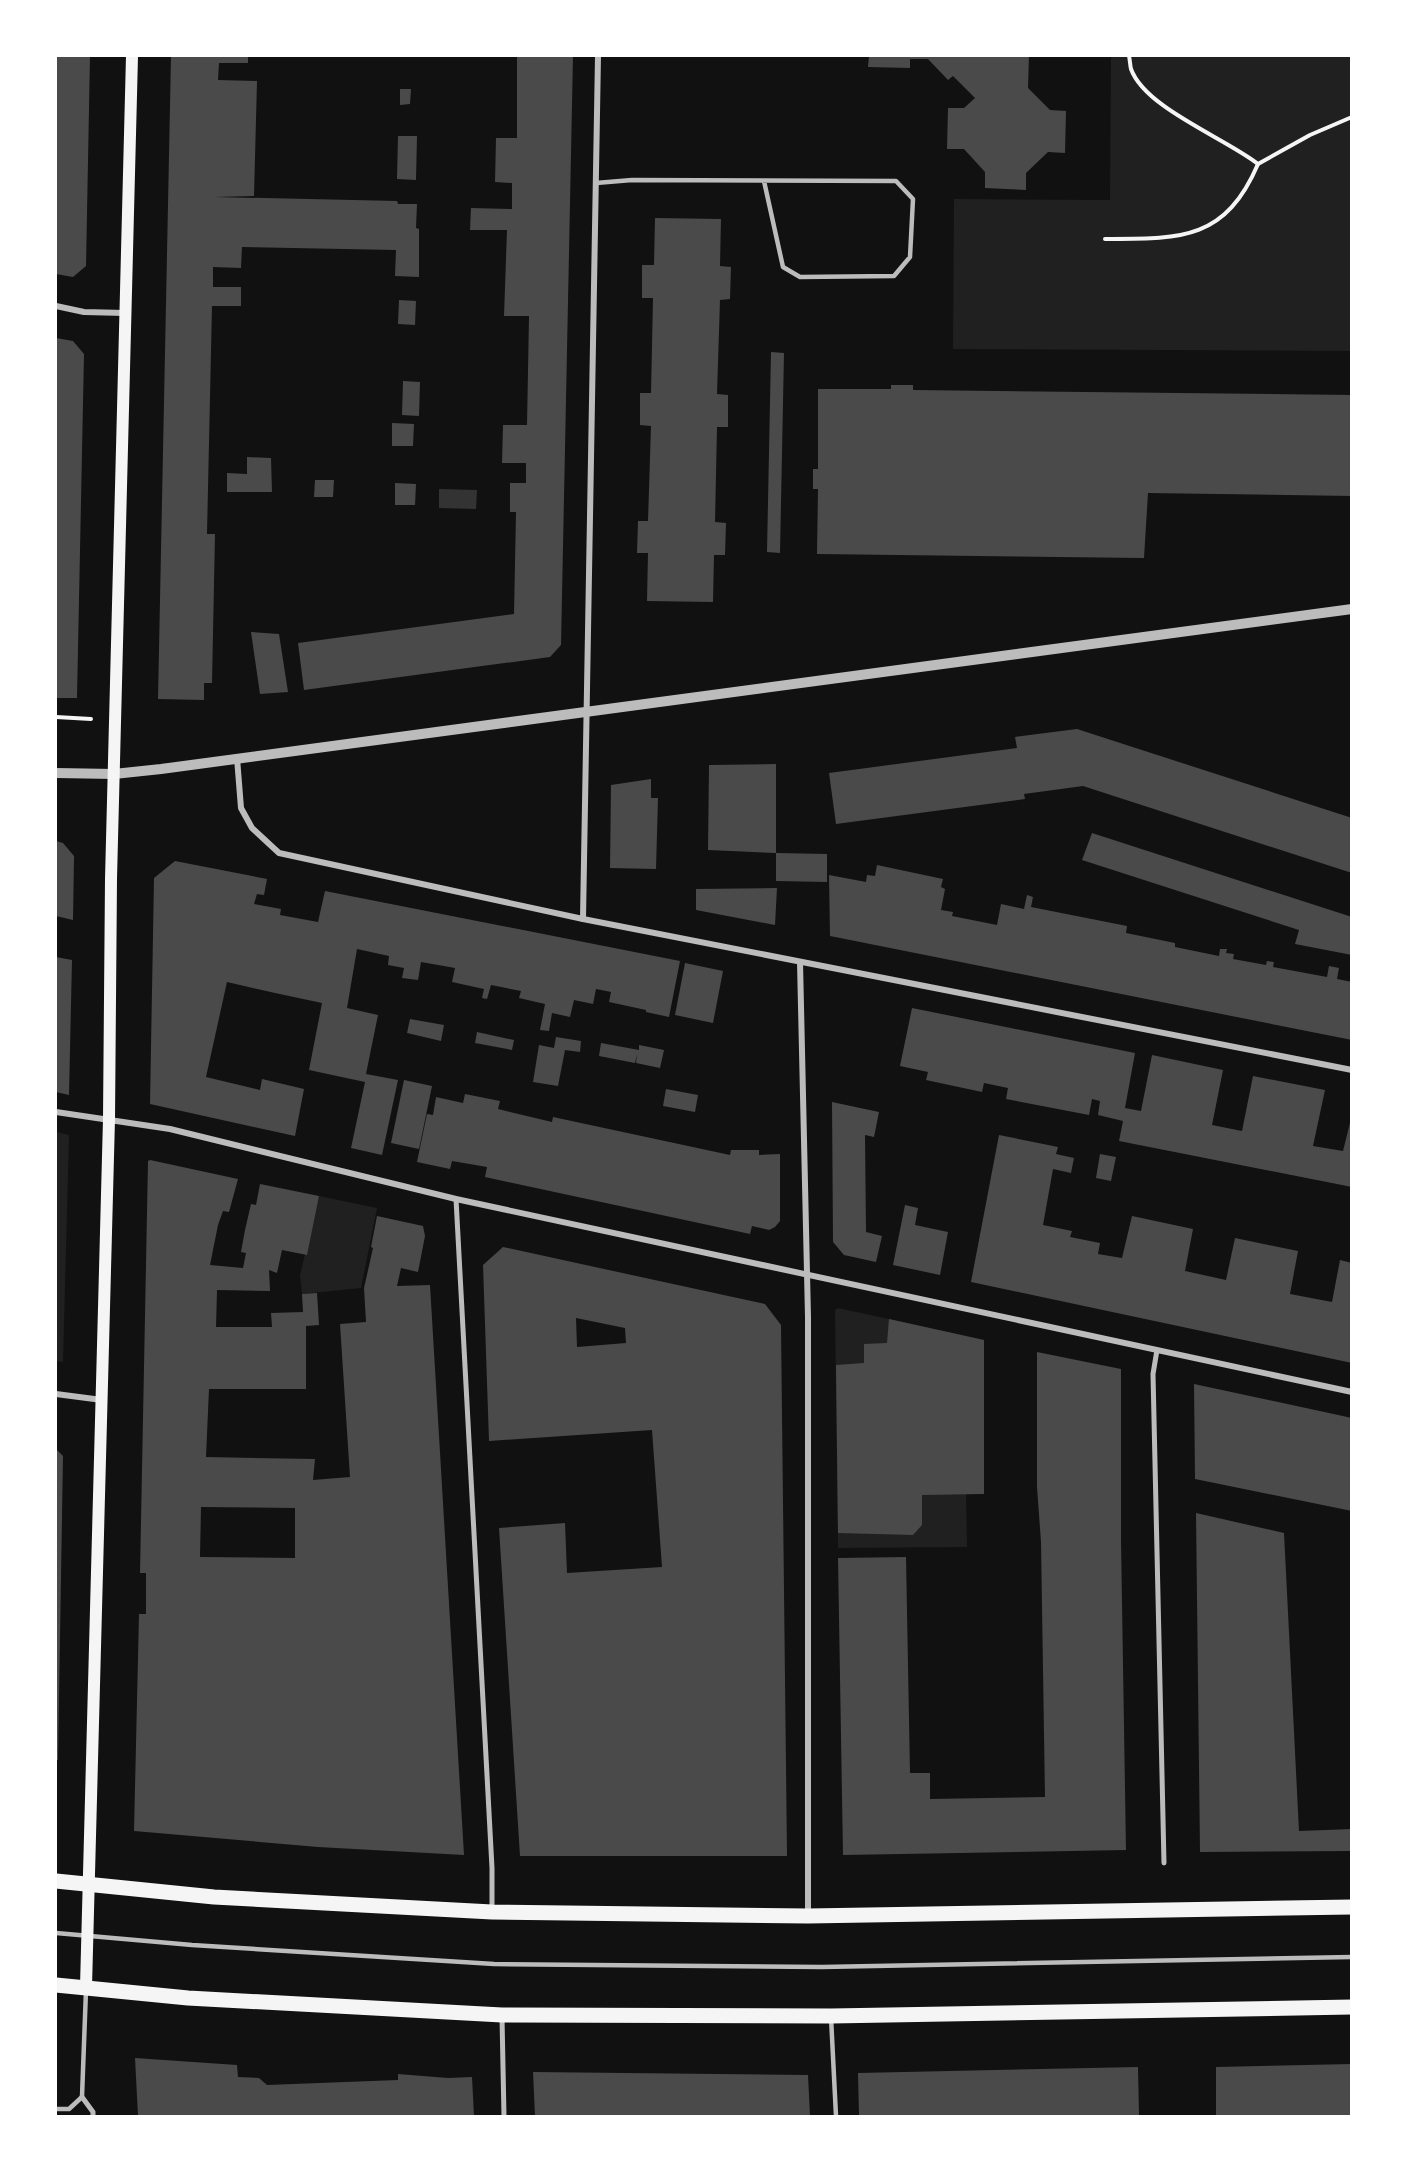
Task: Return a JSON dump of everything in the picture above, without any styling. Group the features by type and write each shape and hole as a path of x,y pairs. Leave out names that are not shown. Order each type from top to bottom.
{"main road":[{"path":"86,1988 109,1119 114,774 132,56"},
{"path":"56,1881 214,1897 492,1912 808,1916 1352,1907"},
{"path":"56,1985 188,1998 502,2015 831,2016 1352,2007"}],"street":[{"path":"583,919 598,56"},
{"path":"56,306 84,312 126,313"},
{"path":"56,773 114,774 1352,609"},
{"path":"237,758 241,808 252,828 279,853 583,919 1352,1070"},
{"path":"801,962 808,1275 808,1916"},
{"path":"56,1112 170,1129 456,1199 1352,1392"},
{"path":"456,1199 492,1868 492,1912"},
{"path":"1157,1350 1152,1374 1164,1863"},
{"path":"56,1394 102,1400"},
{"path":"502,2015 504,2116"},
{"path":"82,2097 93,2112 93,2116"}],"lane":[{"path":"596,183 632,180 896,181 913,199 910,257 894,276 800,278 783,267 764,181"},
{"path":"56,1933 192,1945 494,1964 822,1967 1352,1957"},
{"path":"56,2109 69,2109 82,2097 86,1988"},
{"path":"831,2016 836,2116"}],"path":[{"path":"1129,56 1131,70 1141,85 1158,102 1243,152 1258,164"},
{"path":"1105,239 1156,239 1185,234 1210,226 1236,204 1258,164 1310,135 1352,117"},
{"path":"56,717 116,719"}],"shaded area":[{"path":"1111,56 1351,56 1351,351 953,349 954,199 1110,200"},
{"path":"439,489 477,490 476,509 439,508"},
{"path":"56,1132 69,1135 63,1362 56,1361"},
{"path":"319,1196 377,1208 361,1288 302,1294 300,1275"},
{"path":"838,1308 984,1340 966,1494 967,1547 838,1548 835,1310"}],"building":[{"path":"56,56 90,56 86,266 73,277 56,274"},
{"path":"171,56 248,56 248,63 219,63 218,80 257,81 254,196 214,197 397,201 398,204 417,204 416,228 419,229 419,277 395,276 396,250 242,247 241,268 213,267 213,287 241,287 241,306 212,306 207,534 215,534 212,683 204,683 204,700 158,699"},
{"path":"517,56 573,56 561,645 550,657 304,690 298,643 514,614 516,512 510,512 510,483 526,483 526,463 502,463 503,425 527,425 529,316 504,316 507,230 470,230 471,208 512,209 512,183 495,182 496,138 517,138"},
{"path":"869,56 1029,56 1028,88 1050,110 1066,111 1065,153 1048,152 1026,173 1026,190 985,188 985,172 964,149 947,149 948,108 964,108 975,98 953,76 948,80 928,59 910,59 910,68 868,67"},
{"path":"400,89 411,89 410,104 400,105"},
{"path":"398,136 417,136 416,180 397,179"},
{"path":"655,218 721,219 720,266 731,267 730,299 720,300 717,394 728,395 728,427 717,427 715,522 726,523 725,555 714,555 713,602 647,601 648,553 637,553 638,521 648,521 651,426 640,425 640,393 651,393 653,298 642,298 642,265 654,265"},
{"path":"399,300 416,301 415,325 398,324"},
{"path":"56,338 73,341 84,354 77,698 56,698"},
{"path":"771,352 784,353 780,553 767,552"},
{"path":"403,381 420,382 419,416 402,415"},
{"path":"891,385 913,385 913,390 1352,395 1352,496 1148,493 1144,558 817,554 818,489 813,489 813,469 818,469 818,389 891,389"},
{"path":"392,423 414,424 413,446 392,446"},
{"path":"247,457 271,458 272,492 227,492 227,473 247,474"},
{"path":"315,480 334,480 333,497 314,497"},
{"path":"395,483 416,484 415,505 395,505"},
{"path":"251,632 279,634 288,692 260,694"},
{"path":"1077,729 1352,818 1352,873 1083,786 1024,794 1025,799 836,824 829,773 1017,748 1015,737"},
{"path":"776,764 776,853 708,850 709,765"},
{"path":"651,779 651,798 658,798 656,869 610,868 611,785"},
{"path":"1092,833 1352,917 1352,955 1295,944 1299,930 1082,860"},
{"path":"56,841 63,843 74,856 73,920 56,916"},
{"path":"776,853 827,854 827,882 776,881"},
{"path":"175,861 267,879 264,895 257,894 254,904 281,909 280,915 318,922 325,891 680,961 669,1017 609,1002 611,992 596,989 593,1004 574,1000 570,1017 552,1013 549,1031 540,1030 545,1004 519,998 521,991 491,985 487,999 482,998 484,989 452,982 455,968 421,962 418,980 402,978 404,968 388,965 389,956 357,949 347,1008 378,1015 366,1074 398,1080 382,1155 351,1148 365,1082 309,1070 322,1003 227,982 206,1077 260,1090 262,1079 304,1089 295,1136 150,1104 154,878"},
{"path":"877,865 943,879 941,887 945,889 941,910 953,912 952,916 997,925 1001,904 1024,909 1027,895 1033,897 1031,907 1127,926 1126,933 1175,943 1175,947 1219,956 1220,949 1227,949 1226,953 1234,954 1233,959 1266,965 1267,961 1274,962 1273,967 1327,977 1329,966 1339,968 1337,979 1352,982 1352,1040 830,936 829,875 866,882 867,875 875,876"},
{"path":"777,888 775,925 696,910 696,889"},
{"path":"56,957 72,960 69,1095 56,1092"},
{"path":"685,963 723,971 713,1023 675,1015"},
{"path":"912,1008 1135,1053 1125,1108 1141,1111 1152,1055 1223,1070 1212,1125 1242,1131 1253,1076 1325,1090 1313,1146 1343,1151 1352,1115 1352,1187 1119,1141 1123,1121 1098,1115 1100,1101 1092,1099 1089,1115 1006,1099 1008,1088 984,1083 982,1092 926,1080 928,1072 900,1066"},
{"path":"410,1019 444,1025 441,1041 407,1033"},
{"path":"477,1032 514,1040 512,1050 475,1043"},
{"path":"556,1037 581,1041 580,1052 565,1050 558,1086 533,1082 539,1045 554,1048"},
{"path":"601,1043 639,1050 639,1045 664,1050 660,1068 636,1063 637,1054 635,1063 599,1056"},
{"path":"404,1080 432,1086 419,1149 391,1143"},
{"path":"666,1089 698,1095 695,1112 663,1106"},
{"path":"465,1094 500,1101 498,1109 552,1122 553,1117 730,1155 731,1150 759,1150 759,1155 780,1154 780,1221 769,1230 752,1226 750,1234 485,1177 487,1167 452,1161 450,1169 417,1162 427,1114 433,1115 436,1097 463,1103"},
{"path":"832,1102 879,1112 874,1137 865,1135 866,1232 882,1236 876,1262 844,1255 833,1242"},
{"path":"999,1135 1058,1147 1056,1154 1074,1158 1071,1173 1053,1169 1043,1225 1072,1231 1070,1237 1100,1243 1098,1254 1122,1258 1132,1216 1193,1229 1185,1271 1226,1280 1235,1238 1298,1251 1290,1294 1332,1302 1340,1260 1352,1263 1352,1363 971,1282"},
{"path":"1100,1154 1116,1157 1111,1181 1096,1178"},
{"path":"148,1161 238,1179 229,1212 223,1211 218,1225 210,1265 243,1268 246,1253 241,1252 245,1230 251,1204 256,1205 260,1184 319,1196 307,1255 282,1250 277,1273 269,1270 270,1291 217,1290 216,1327 272,1327 271,1313 303,1312 302,1294 317,1293 319,1325 306,1326 306,1389 209,1389 206,1457 315,1459 313,1480 350,1477 340,1324 366,1322 364,1288 377,1216 423,1226 425,1236 418,1272 401,1268 397,1286 430,1285 464,1855 318,1847 134,1831 139,1614 146,1614 146,1573 140,1573","holes":["201,1507 295,1508 295,1558 200,1557"]},
{"path":"905,1205 918,1208 915,1225 948,1232 940,1275 893,1265"},
{"path":"503,1247 765,1304 781,1325 787,1856 520,1856 499,1528 565,1523 567,1573 662,1567 652,1430 489,1441 483,1265","holes":["576,1318 625,1328 626,1343 577,1347"]},
{"path":"889,1319 984,1340 984,1494 922,1495 922,1525 913,1535 838,1533 836,1365 864,1363 864,1344 887,1343"},
{"path":"1037,1352 1121,1369 1126,1850 843,1855 838,1558 906,1557 910,1773 930,1773 930,1799 1045,1797 1041,1542 1037,1487"},
{"path":"1194,1384 1352,1418 1352,1511 1195,1479"},
{"path":"56,1449 63,1456 58,1760 56,1760"},
{"path":"1196,1513 1284,1533 1299,1831 1352,1829 1352,1851 1200,1852"},
{"path":"135,2058 237,2065 238,2077 259,2078 267,2085 398,2080 398,2074 448,2078 472,2077 474,2116 138,2116"},
{"path":"1352,2064 1352,2116 1216,2116 1216,2067"},
{"path":"1138,2067 1139,2116 859,2116 858,2073"},
{"path":"533,2072 808,2075 810,2116 535,2116"}]}
